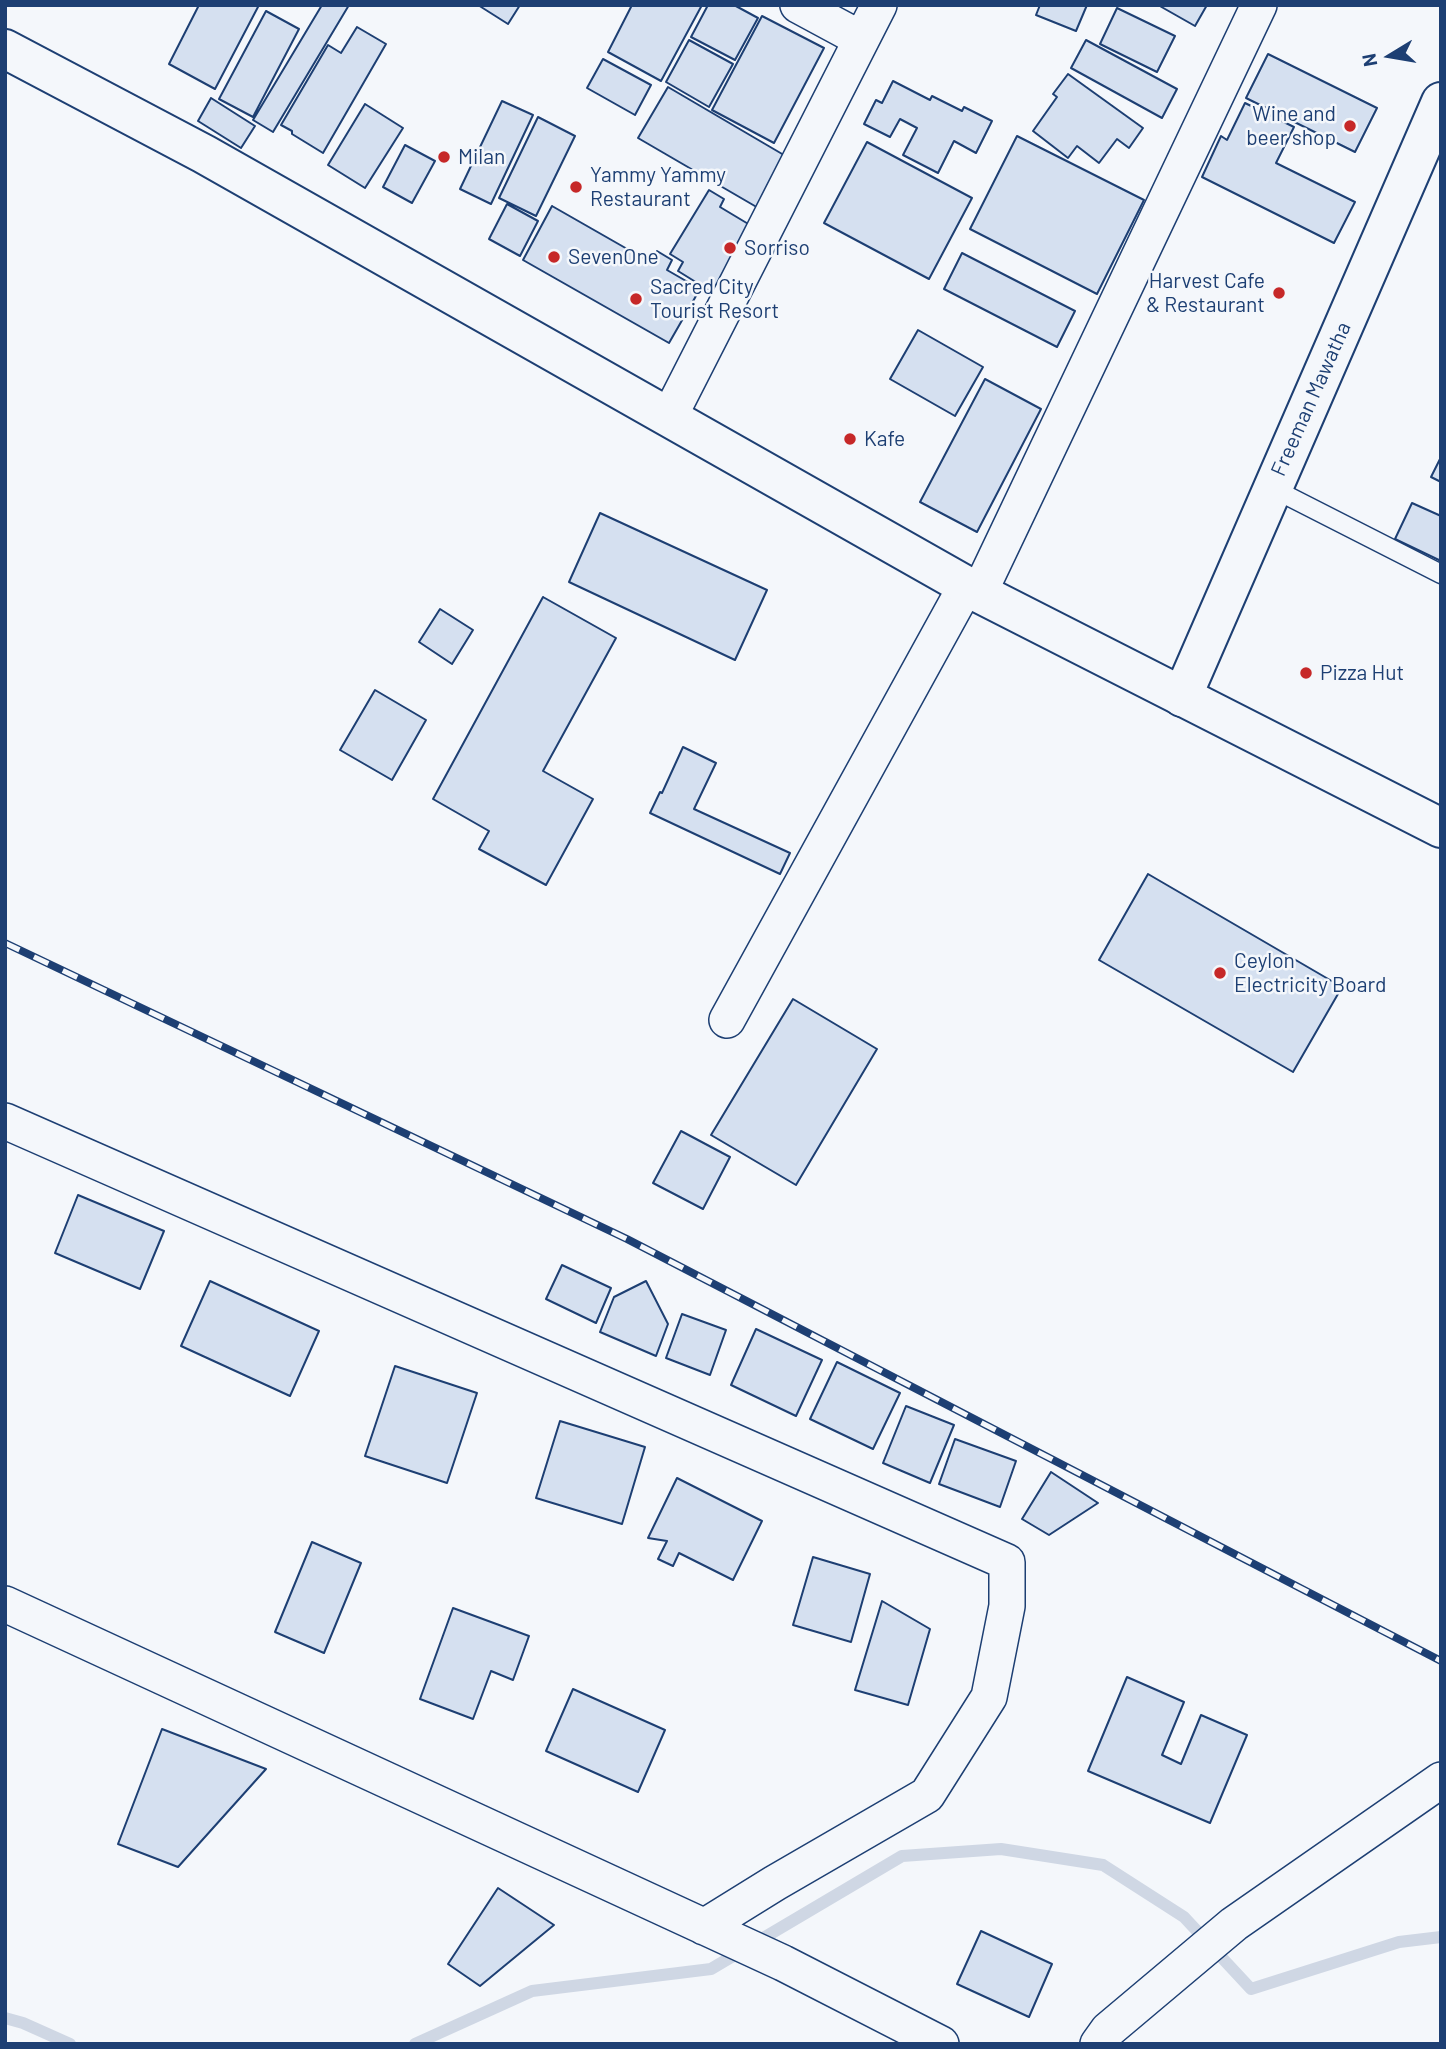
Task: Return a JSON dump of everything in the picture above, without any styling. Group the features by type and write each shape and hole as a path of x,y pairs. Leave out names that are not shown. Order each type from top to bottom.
{"main road":[{"path":"5,49 204,154 972,589 1441,828"},
{"name":"Freeman Mawatha","path":"1182,696 1441,102"}],"street":[{"path":"797,5 861,39"},
{"path":"669,417 880,5"},
{"path":"727,1020 972,589 1259,5"},
{"path":"5,1121 1007,1562 1007,1606 989,1697 927,1795 775,1883 717,1932"},
{"path":"5,1604 783,1962 941,2044"},
{"path":"1098,2044 1108,2030 1234,1924 1441,1780"}],"lane":[{"path":"1272,488 1441,573"}],"building":[{"path":"199,5 259,5 215,89 169,64"},
{"path":"322,5 349,5 273,132 253,120"},
{"path":"478,5 520,5 508,24"},
{"path":"632,5 702,5 661,81 608,52"},
{"path":"708,5 734,5 758,18 735,60 691,37"},
{"path":"1040,5 1087,5 1076,31 1036,15"},
{"path":"1158,5 1207,5 1195,26"},
{"path":"1117,8 1175,36 1157,72 1100,44"},
{"path":"266,11 299,29 253,117 219,99"},
{"path":"762,16 824,48 774,143 712,110"},
{"path":"357,27 386,44 323,153 281,125 328,45 341,53"},
{"path":"689,40 733,64 709,107 666,82"},
{"path":"1086,40 1177,89 1162,118 1071,68"},
{"path":"1268,54 1377,108 1355,152 1246,98"},
{"path":"603,59 651,85 635,115 587,88"},
{"path":"1068,74 1143,128 1129,148 1117,139 1099,163 1077,146 1068,158 1033,131 1057,97 1053,94"},
{"path":"893,81 930,100 932,96 962,111 964,107 992,121 976,153 954,141 938,173 903,155 917,128 900,119 890,137 864,124 876,100 882,103"},
{"path":"668,87 789,158 760,209 638,138"},
{"path":"211,98 255,126 241,148 198,121"},
{"path":"502,101 533,115 491,204 460,189"},
{"path":"1245,103 1294,127 1276,163 1355,202 1334,243 1202,177 1221,136 1227,140"},
{"path":"365,104 403,128 365,188 328,165"},
{"path":"538,117 575,136 536,216 499,198"},
{"path":"1017,136 1144,200 1097,294 970,229"},
{"path":"867,142 972,198 929,279 824,223"},
{"path":"405,145 435,161 412,203 383,187"},
{"path":"709,190 724,199 720,207 755,228 715,294 678,271 683,262 670,254"},
{"path":"507,204 538,221 520,256 489,239"},
{"path":"552,206 650,262 657,251 672,260 667,270 700,289 669,343 523,260"},
{"path":"962,253 1075,311 1057,347 944,289"},
{"path":"918,330 983,367 955,416 890,379"},
{"path":"985,379 1041,409 977,532 920,502"},
{"path":"1441,457 1441,482 1431,477"},
{"path":"1412,503 1441,516 1441,561 1395,539"},
{"path":"600,513 767,590 735,660 569,582"},
{"path":"543,597 616,638 543,771 593,799 546,885 479,849 489,831 433,799"},
{"path":"440,609 473,630 452,664 419,642"},
{"path":"375,690 426,720 392,780 340,750"},
{"path":"683,747 716,763 694,809 790,853 780,874 650,813"},
{"name":"Ceylon Electricity Board","path":"1148,874 1342,987 1293,1072 1099,960"},
{"path":"793,999 877,1049 796,1185 711,1135"},
{"path":"681,1131 730,1157 703,1209 653,1183"},
{"path":"78,1195 164,1231 140,1289 55,1253"},
{"path":"562,1265 611,1288 596,1323 546,1299"},
{"path":"210,1281 319,1331 290,1396 181,1346"},
{"path":"646,1281 668,1324 656,1356 600,1332 614,1297"},
{"path":"682,1314 726,1330 710,1375 666,1358"},
{"path":"756,1329 822,1360 796,1416 731,1385"},
{"path":"837,1362 900,1393 873,1449 810,1419"},
{"path":"395,1366 477,1393 447,1483 365,1456"},
{"path":"906,1406 954,1425 930,1483 883,1463"},
{"path":"560,1421 645,1447 622,1524 536,1498"},
{"path":"955,1439 1016,1461 1000,1507 939,1484"},
{"path":"1051,1472 1098,1503 1049,1535 1022,1519"},
{"path":"677,1478 762,1521 733,1580 679,1553 673,1566 658,1559 667,1541 648,1538"},
{"path":"312,1542 361,1563 324,1653 275,1632"},
{"path":"813,1557 870,1574 851,1642 793,1625"},
{"path":"882,1601 930,1629 908,1705 855,1690"},
{"path":"453,1608 529,1636 513,1680 491,1671 473,1719 420,1699"},
{"path":"1127,1677 1184,1702 1162,1755 1181,1764 1201,1715 1247,1735 1210,1823 1088,1771"},
{"path":"573,1689 665,1730 638,1792 546,1751"},
{"path":"162,1729 266,1769 178,1867 118,1844"},
{"path":"498,1888 554,1925 480,1986 448,1964"},
{"path":"981,1931 1052,1964 1029,2017 957,1984"}],"waterway":[{"path":"415,2044 532,1991 711,1969 902,1856 1001,1849 1103,1865 1184,1917 1251,1989 1399,1942 1441,1937"},
{"path":"5,2018 70,2044"}],"railway":[{"path":"5,943 627,1239 1441,1661"}],"place":[{"name":"Wine and beer shop","path":"1350,126"},
{"name":"Milan","path":"444,157"},
{"name":"Yammy Yammy Restaurant","path":"576,187"},
{"name":"Sorriso","path":"730,248"},
{"name":"SevenOne","path":"554,257"},
{"name":"Harvest Cafe & Restaurant","path":"1279,293"},
{"name":"Sacred City Tourist Resort","path":"636,299"},
{"name":"Kafe","path":"850,439"},
{"name":"Pizza Hut","path":"1306,673"},
{"name":"Ceylon Electricity Board","path":"1220,973"}]}
